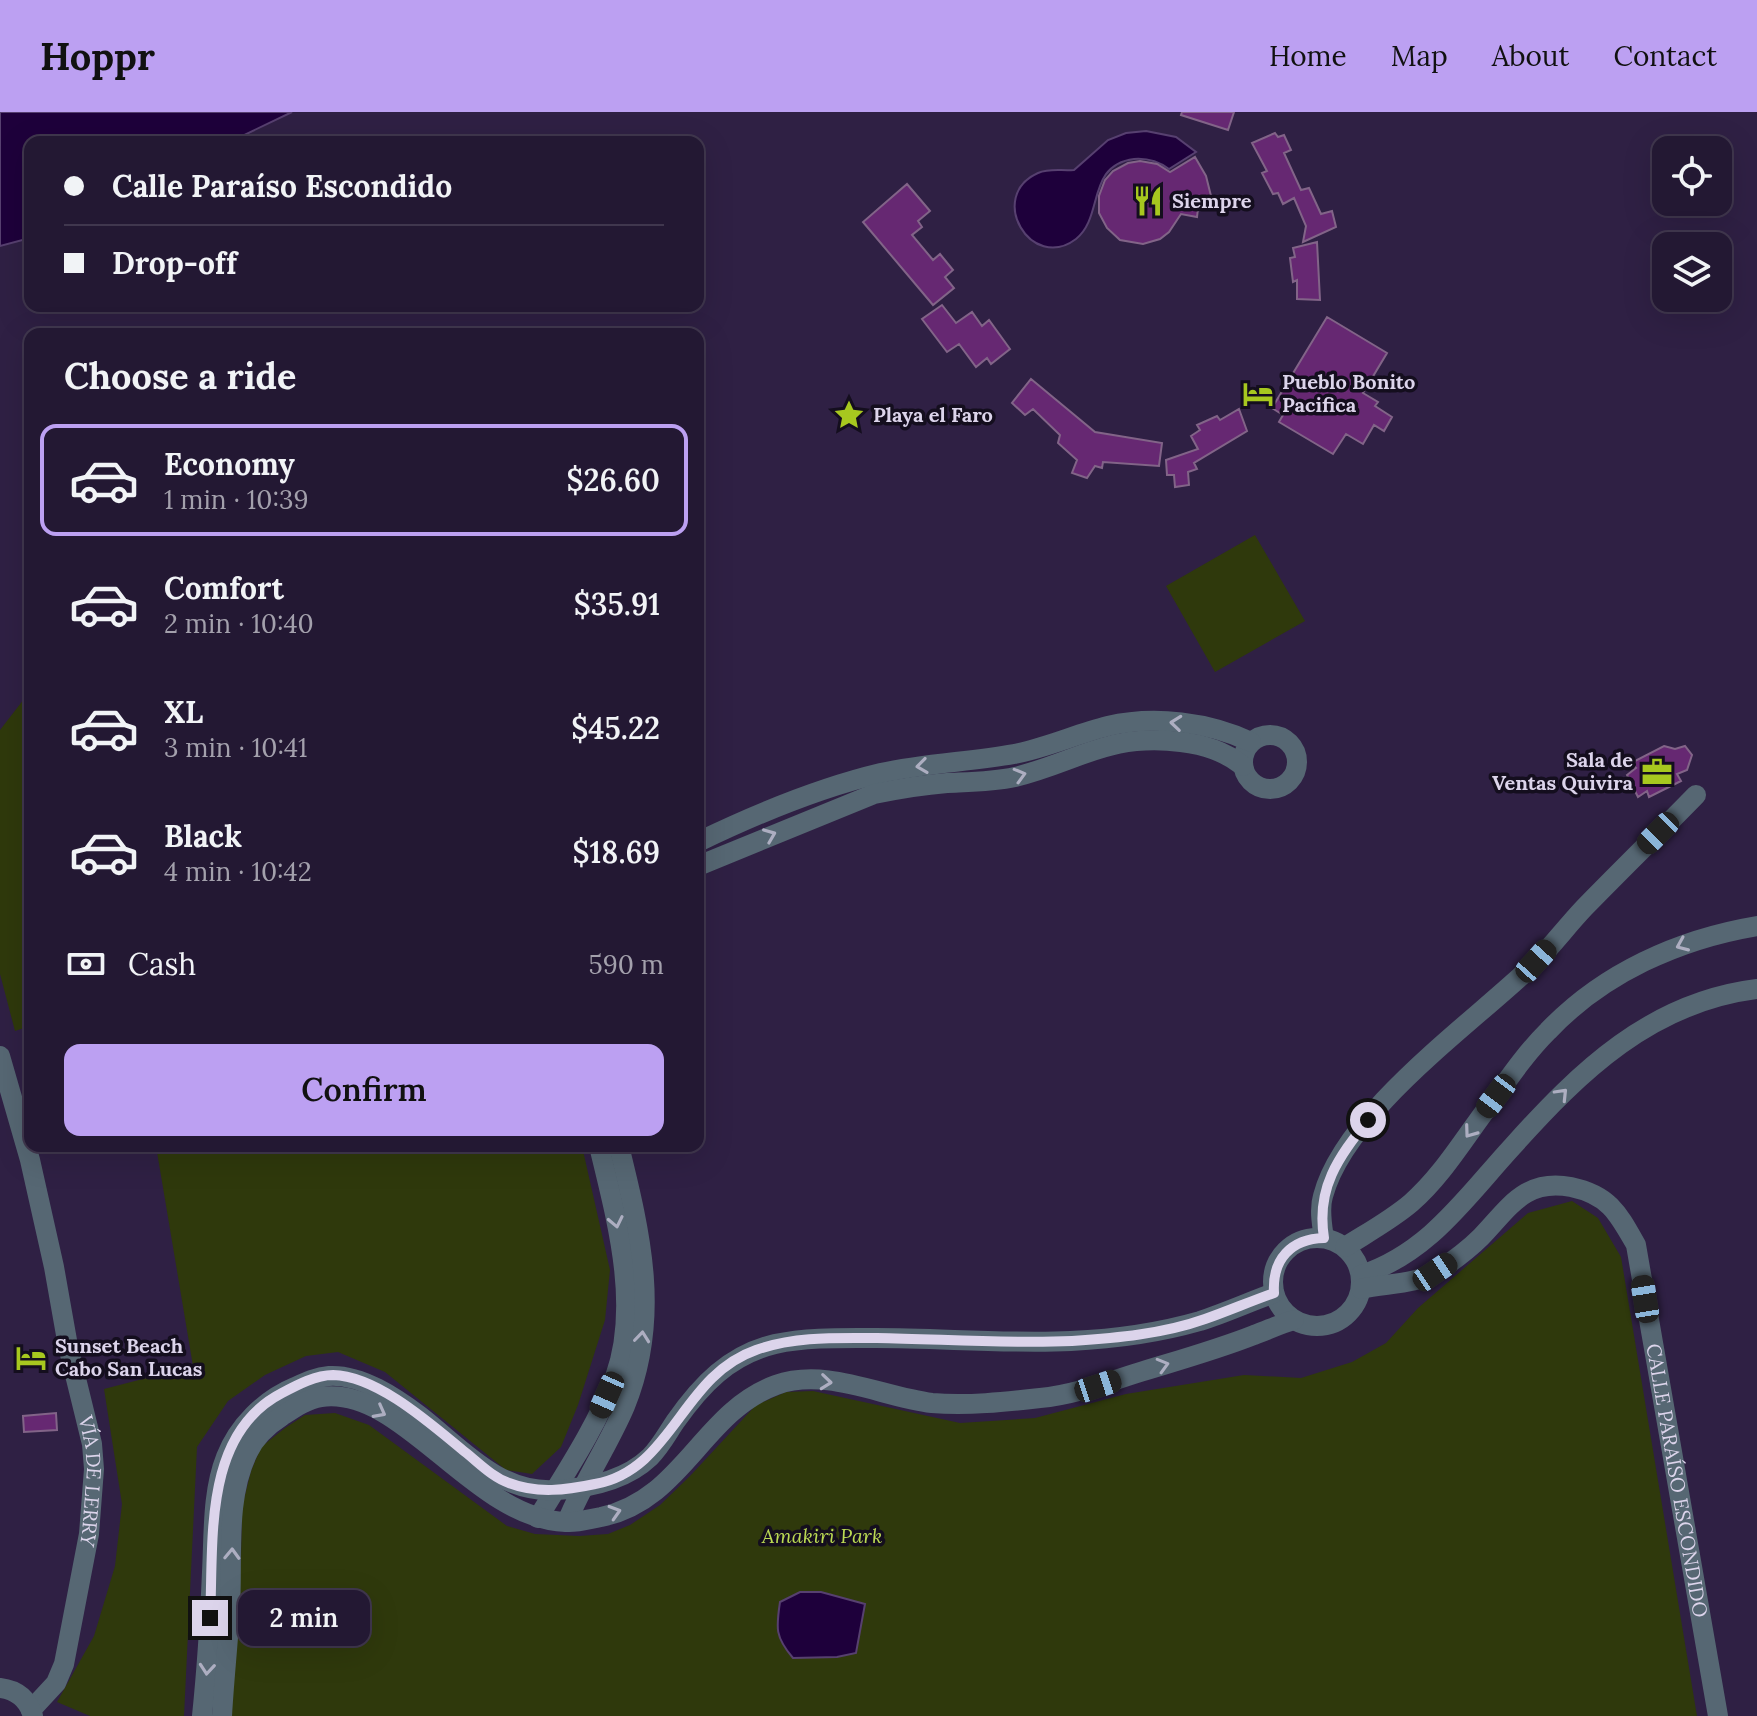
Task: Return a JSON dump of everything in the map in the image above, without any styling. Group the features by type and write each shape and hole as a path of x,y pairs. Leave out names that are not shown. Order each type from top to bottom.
{"street":[{"path":"704,839 775,807 841,784 907,768 1023,752 1134,721 1209,727 1251,742"},
{"path":"1267,734 1283,737 1295,749 1298,765 1290,781 1275,789 1266,789 1251,781 1243,766 1243,757 1251,742 1267,734"},
{"path":"704,864 874,794 904,788 1013,778 1083,752 1122,742 1163,740 1190,744 1222,752 1243,766"},
{"path":"1324,1238 1322,1197 1354,1138 1383,1102 1536,961 1696,795"},
{"path":"1345,1247 1411,1203 1437,1176 1526,1055 1550,1029 1592,993 1629,969 1689,941 1757,926"},
{"path":"1361,1282 1433,1235 1464,1205 1510,1148 1609,1050 1669,1013 1710,999 1757,989"},
{"name":"VÍA DE LERRY","path":"0,1056 24,1139"},
{"name":"VÍA DE LERRY","path":"28,1152 92,1444 94,1469 87,1549 64,1664 56,1683 32,1713"},
{"path":"538,1518 595,1423 616,1375 622,1341 625,1277 621,1244 600,1152"},
{"path":"567,1522 582,1486 624,1407 642,1348 645,1270 620,1152"},
{"name":"CALLE PARAÍSO ESCONDIDO","path":"1361,1282 1418,1280 1435,1272 1479,1239 1531,1189 1555,1184 1578,1189 1602,1198 1619,1214 1636,1245 1718,1716"},
{"path":"1324,1238 1345,1247 1352,1255 1361,1282 1357,1303 1348,1314 1322,1326 1308,1325 1285,1313 1274,1293 1273,1279 1285,1252 1310,1239 1324,1238"},
{"path":"202,1716 208,1662 214,1522 221,1473 236,1437 249,1420 277,1395 318,1378 333,1375 347,1378 394,1397 500,1479 529,1489 555,1490 613,1480 640,1464 650,1457 690,1401 710,1379 742,1355 775,1344 836,1338 1056,1341 1120,1336 1204,1320 1274,1293"},
{"path":"222,1716 233,1509 240,1471 256,1438 279,1417 303,1403 322,1397 344,1398 364,1404 396,1421 503,1502 538,1518 567,1522 617,1514 655,1493 727,1416 758,1393 785,1382 801,1380 846,1384 936,1403 1044,1398 1098,1386 1294,1320"},
{"path":"0,1688 18,1693 32,1713"}],"green space":[{"path":"1255,535 1305,621 1215,672 1166,586"},
{"path":"24,699 24,1028 15,1031 0,974 0,730"},
{"path":"157,1152 583,1152 610,1270 605,1320 561,1447 532,1474 506,1470 385,1372 338,1352 306,1356 265,1375 228,1401 197,1447 184,1716 90,1716 57,1702 94,1636 115,1566 122,1504 104,1389 193,1366"},
{"name":"Amakiri Park","path":"1572,1201 1598,1218 1621,1257 1697,1716 227,1716 241,1557 242,1507 251,1471 261,1447 305,1415 335,1413 369,1425 507,1526 535,1534 608,1534 630,1525 660,1505 756,1405 786,1392 813,1391 960,1423 1035,1418 1126,1394 1244,1375 1301,1378 1352,1362 1386,1343 1418,1308 1528,1213"}],"shaded area":[{"path":"0,112 292,112 242,136 24,136 24,240 0,246"},
{"path":"1146,131 1176,137 1196,152 1169,169 1143,159 1119,163 1102,181 1090,218 1076,239 1059,247 1044,246 1030,239 1015,213 1016,198 1023,184 1042,171 1074,170 1108,140 1126,133"},
{"path":"800,1592 821,1592 865,1604 856,1653 837,1657 793,1658 780,1638 778,1619 780,1602"}],"building":[{"path":"1182,112 1234,112 1228,130 1181,115"},
{"path":"1275,133 1278,137 1284,135 1291,150 1284,153 1301,190 1309,188 1321,214 1332,211 1336,227 1303,242 1306,226 1294,198 1283,204 1278,193 1273,194 1262,173 1267,171 1252,143"},
{"name":"Siempre","path":"1195,157 1206,176 1212,200 1199,200 1197,217 1181,214 1169,232 1160,239 1143,244 1120,240 1107,228 1099,213 1099,196 1105,180 1113,171 1140,161 1157,164 1170,172"},
{"path":"907,184 930,211 918,221 922,227 912,235 933,260 940,254 953,270 945,277 954,288 933,305 863,222"},
{"path":"1317,242 1320,300 1297,299 1297,280 1293,282 1290,258 1295,257 1293,248"},
{"path":"942,305 956,323 972,312 982,326 989,320 1010,349 991,364 987,358 976,367 959,344 947,352 922,319"},
{"path":"1327,317 1387,353 1363,393 1378,402 1375,406 1392,417 1384,431 1374,425 1363,444 1346,434 1333,454 1279,422 1283,415 1272,408"},
{"path":"1031,379 1095,432 1162,443 1159,466 1103,462 1102,468 1095,466 1087,478 1072,473 1077,460 1058,443 1060,435 1033,409 1025,415 1012,403"},
{"path":"1239,409 1247,431 1194,463 1197,469 1188,472 1189,485 1175,487 1174,475 1167,475 1166,460 1198,449 1191,436 1200,430 1197,425 1217,416 1220,420"},
{"name":"Sala de Ventas Quivira","path":"1664,746 1675,749 1685,746 1692,755 1687,770 1677,774 1681,781 1649,797 1647,791 1638,797 1627,775 1636,768 1631,763"},
{"path":"56,1413 57,1430 24,1432 23,1416"}],"place":[{"name":"Siempre","path":"1148,201"},
{"name":"Pueblo Bonito Pacifica","path":"1258,394"},
{"name":"Playa el Faro","path":"849,415"},
{"name":"Sala de Ventas Quivira","path":"1657,772"},
{"name":"Sunset Beach Cabo San Lucas","path":"31,1358"}],"route":[{"path":"210,1618 214,1522 226,1457 249,1420 277,1395 291,1388 333,1375 377,1389 394,1397 500,1479 529,1489 555,1490 613,1480 650,1457 690,1401 724,1366 757,1349 795,1341 836,1338 1071,1341 1120,1336 1204,1320 1274,1293 1273,1279 1285,1252 1296,1244 1324,1238 1322,1197 1336,1167 1368,1120"}]}
